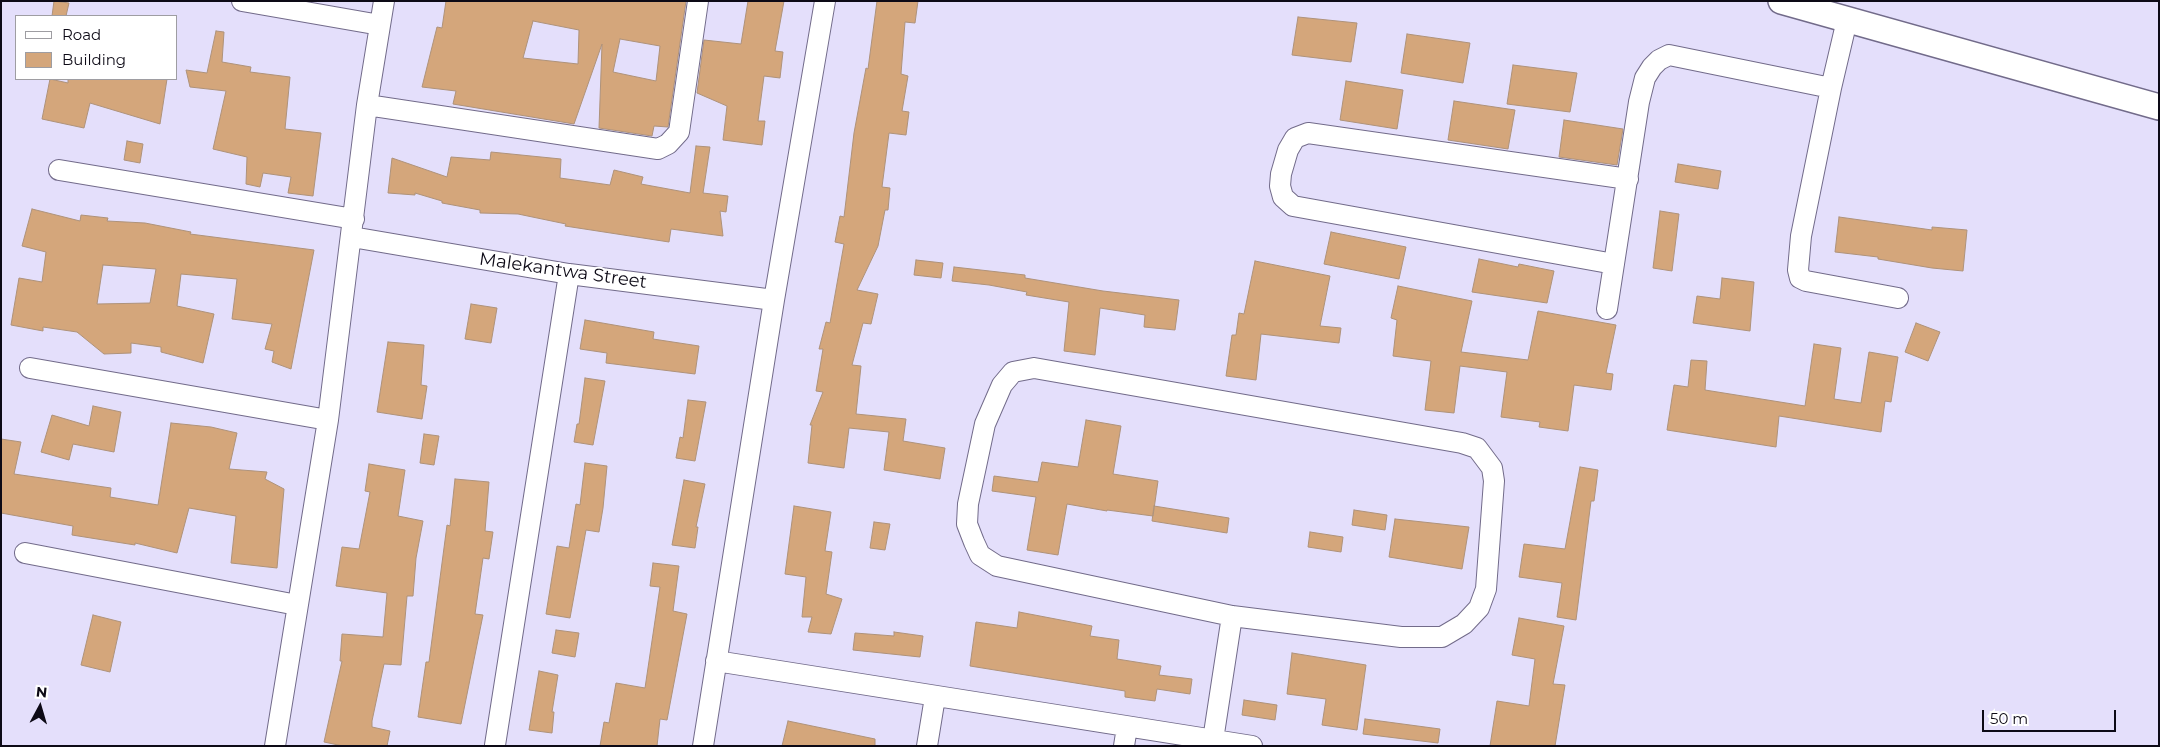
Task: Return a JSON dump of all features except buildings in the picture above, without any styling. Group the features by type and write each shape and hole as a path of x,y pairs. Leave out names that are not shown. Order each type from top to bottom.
{"street":[{"path":"242,1 380,25"},
{"path":"275,746 328,420 367,105 384,1"},
{"path":"367,105 658,149 668,144 679,132 698,1"},
{"path":"704,746 774,300 825,1"},
{"path":"1781,1 2159,107"},
{"path":"1847,20 1801,236 1798,270 1800,278 1806,281 1898,298"},
{"path":"1607,309 1639,102 1645,78 1659,60 1669,55 1831,88"},
{"path":"1614,264 1293,206 1283,197 1280,186 1281,174 1288,150 1295,138 1308,133 1628,179"},
{"name":"Malekantwa Street","path":"60,170 353,228 569,274 774,300"},
{"path":"494,745 569,274"},
{"path":"30,368 328,420"},
{"path":"1034,368 1462,443 1477,448 1492,468 1494,481 1486,589 1479,608 1464,624 1442,637 1401,637 1232,616 997,566 980,555 967,524 968,504 985,424 1002,385 1014,372 1034,368"},
{"path":"25,553 297,605"},
{"path":"1213,740 1232,616"},
{"path":"716,661 935,697 1125,736 1213,740 1252,746"},
{"path":"927,746 935,697"}]}
